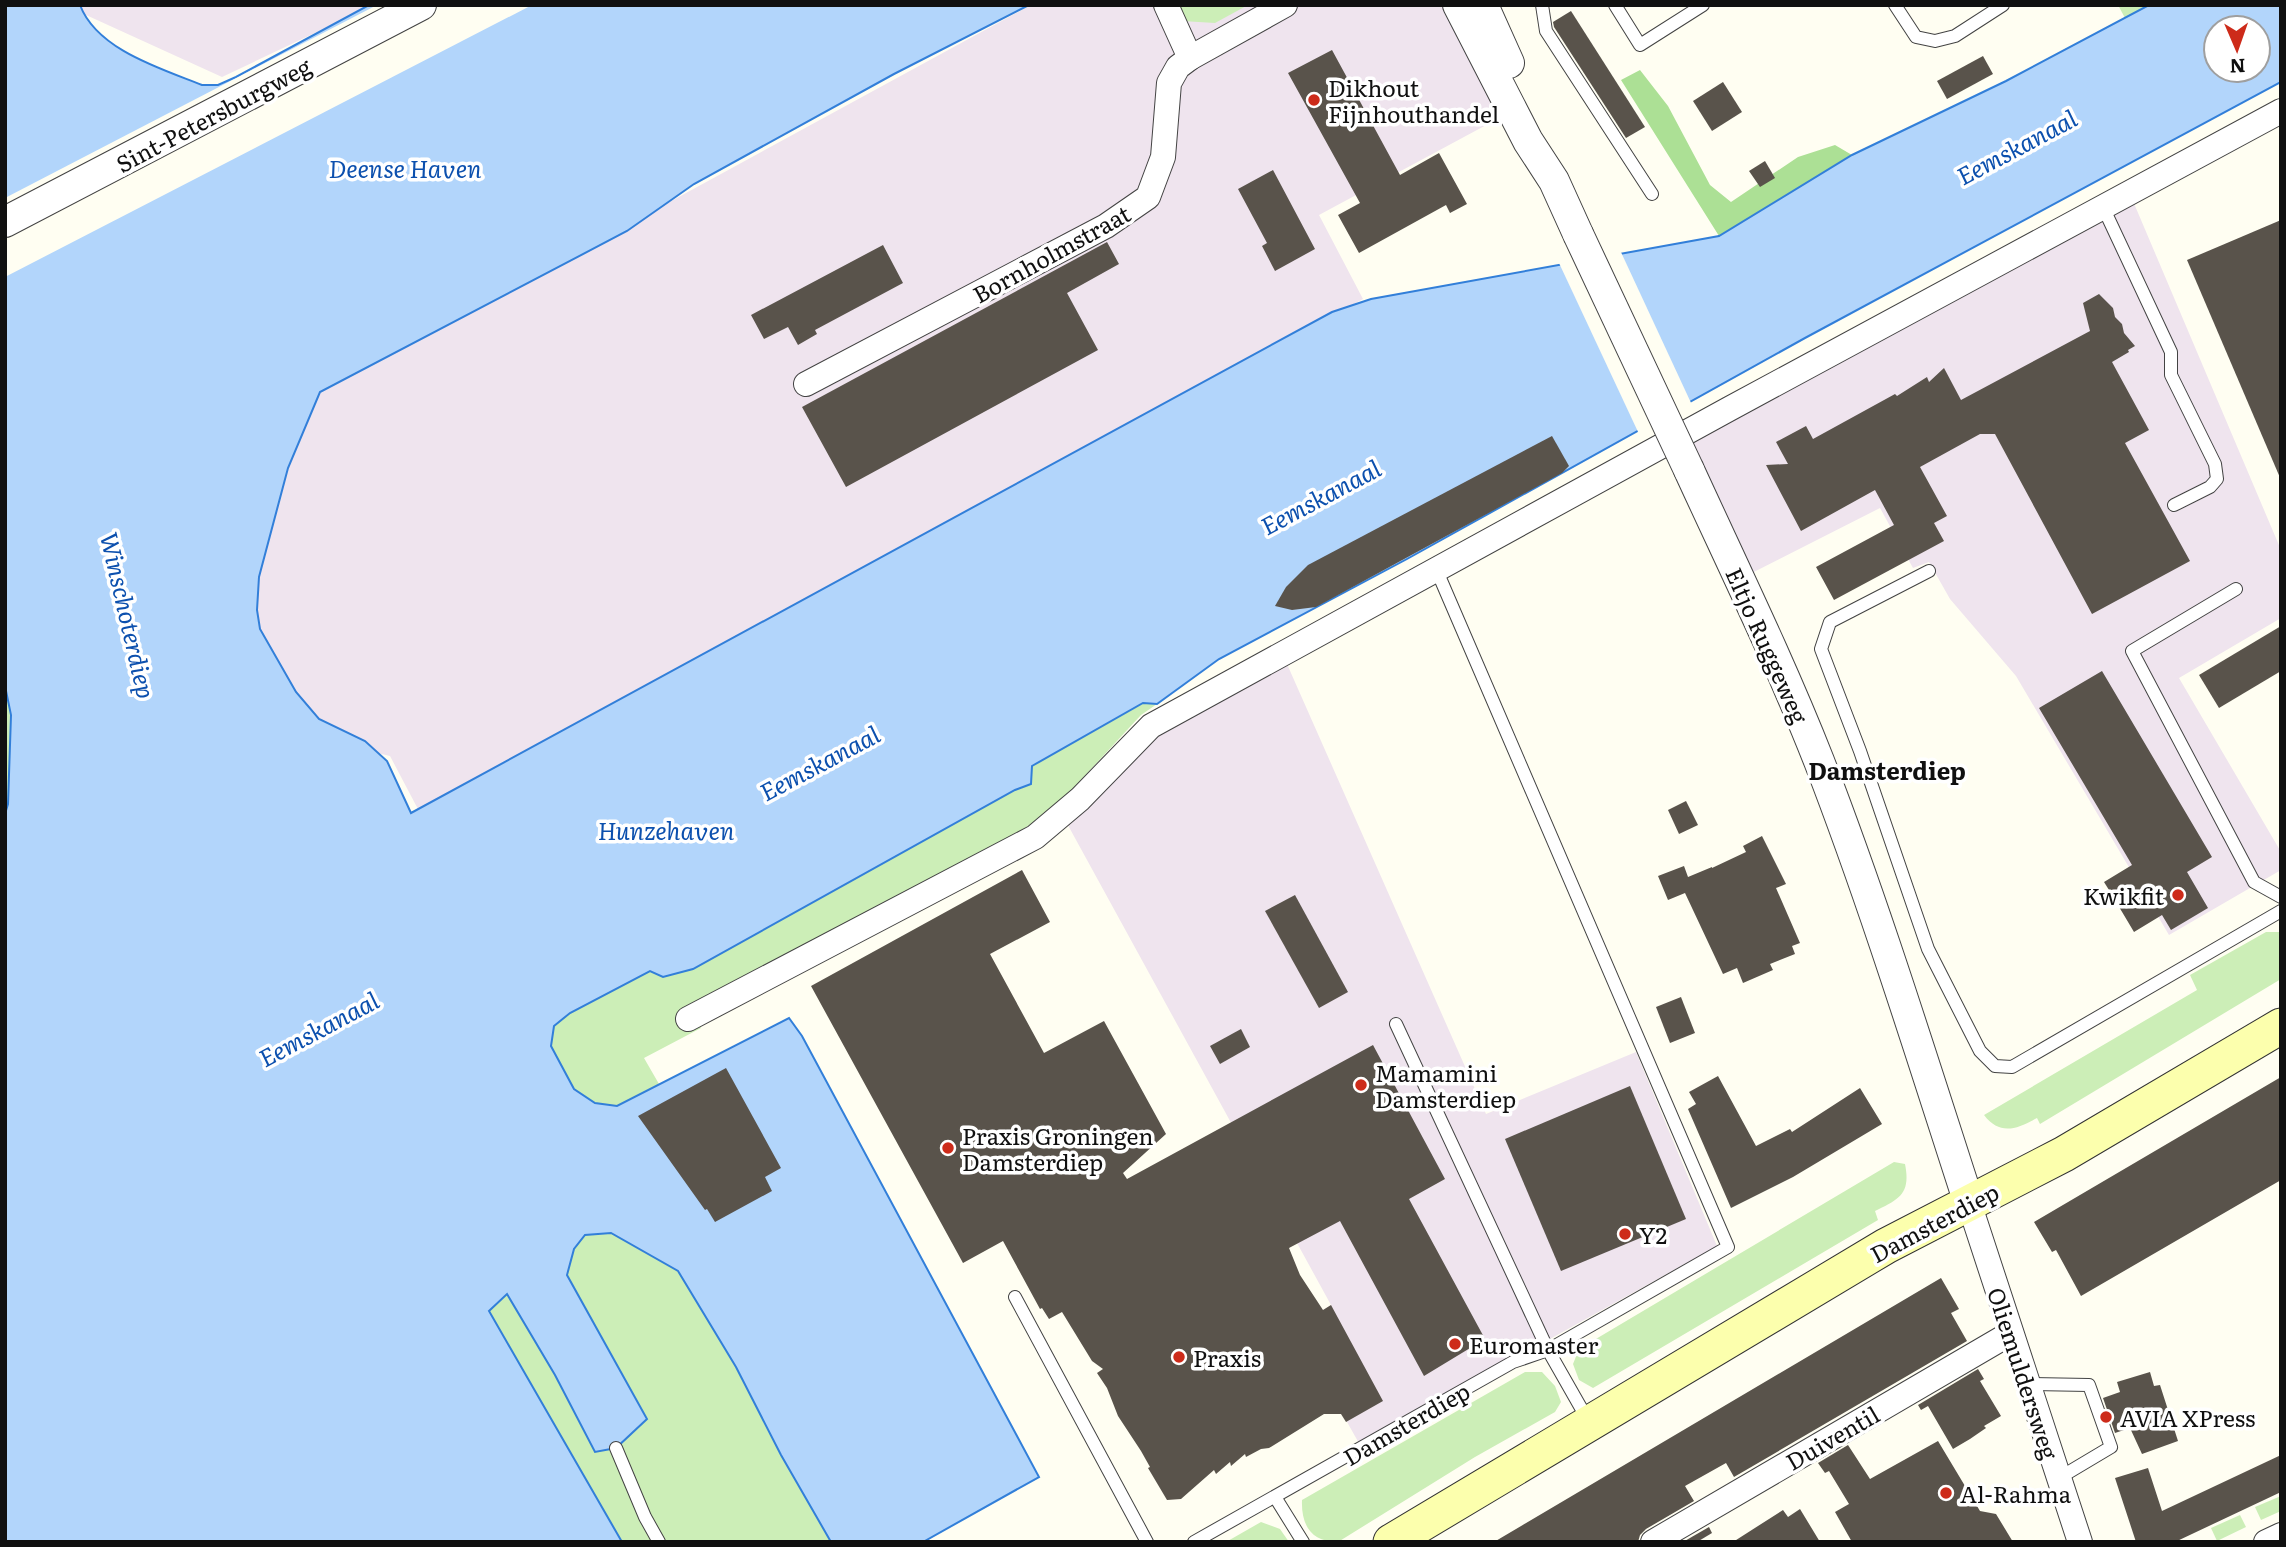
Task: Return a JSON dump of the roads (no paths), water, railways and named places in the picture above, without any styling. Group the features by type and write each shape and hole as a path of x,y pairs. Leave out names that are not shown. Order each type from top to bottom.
{"main road":[{"name":"Damsterdiep","path":"1391,1542 1886,1246 2064,1154 2281,1026"}],"street":[{"name":"Sint-Petersburgweg","path":"5,222 421,5"},
{"path":"1166,5 1190,58 1285,5"},
{"name":"Eltjo Ruggeweg","path":"1458,5 1528,141 1554,181"},
{"name":"Eltjo Ruggeweg","path":"1483,5 1542,136 1554,181 1577,234 1776,660 1826,781 1853,850 1969,1203"},
{"name":"Bornholmstraat","path":"806,384 1106,226 1148,197 1163,157 1169,83 1178,67 1190,58"},
{"path":"688,1018 1035,837 1080,799 1151,726 1729,409 2281,111"},
{"name":"Oliemuldersweg","path":"1969,1203 2080,1542"},
{"name":"Duiventil","path":"1653,1542 2011,1333"},
{"path":"2266,1542 2281,1535"}],"lane":[{"path":"1542,5 1546,31 1652,194"},
{"path":"1615,5 1640,45 1703,5"},
{"path":"1895,5 1916,37 1935,41 1955,37 2003,5"},
{"path":"2103,207 2171,352 2171,375 2215,464 2217,479 2210,487 2174,505"},
{"name":"Damsterdiep","path":"1194,1542 1514,1362 1548,1350 1728,1247 1437,571"},
{"path":"1929,571 1830,622 1821,649 1860,751 1928,949 1980,1051 1987,1059 1995,1066 2012,1067 2281,911"},
{"path":"2236,589 2132,651 2254,882 2281,897"},
{"path":"1396,1024 1548,1350 1589,1423"},
{"path":"1015,1297 1147,1542"},
{"path":"2028,1384 2089,1385 2111,1447 2059,1478"},
{"path":"616,1448 645,1517 659,1542"},
{"path":"1275,1497 1303,1542"}],"water":[{"path":"5,5 80,5 88,21 101,34 132,56 202,85 218,85 369,5 1029,5 894,74 694,184 627,231 320,392 288,468 259,577 257,610 260,629 296,692 319,719 365,741 387,761 411,813 1332,312 1371,299 1719,236 1852,155 2006,81 2149,5 2281,5 2281,82 1805,338 1407,559 1219,659 1157,704 1143,703 1032,766 1031,784 1015,790 693,969 663,977 650,971 570,1013 554,1026 551,1046 574,1089 595,1103 617,1106 789,1018 802,1036 1039,1477 923,1542 831,1542 781,1455 736,1367 678,1271 611,1233 585,1235 574,1249 567,1275 647,1419 616,1448 595,1452 555,1375 507,1294 489,1311 622,1542 5,1542 5,814 8,804 11,715 5,686"}],"place":[{"name":"Dikhout Fijnhouthandel","path":"1314,100"},
{"name":"Kwikfit","path":"2178,895"},
{"name":"Mamamini Damsterdiep","path":"1361,1085"},
{"name":"Praxis Groningen Damsterdiep","path":"948,1148"},
{"name":"Y2","path":"1625,1234"},
{"name":"Euromaster","path":"1455,1344"},
{"name":"Praxis","path":"1179,1357"},
{"name":"AVIA XPress","path":"2106,1417"},
{"name":"Al-Rahma","path":"1946,1493"}],"district":[{"name":"Damsterdiep","path":"1887,769"}],"water label":[{"name":"Eemskanaal","path":"2016,146"},
{"name":"Deense Haven","path":"405,167"},
{"name":"Eemskanaal","path":"1320,496"},
{"name":"Winschoterdiep","path":"129,615"},
{"name":"Eemskanaal","path":"819,762"},
{"name":"Hunzehaven","path":"666,829"},
{"name":"Eemskanaal","path":"318,1028"}]}
